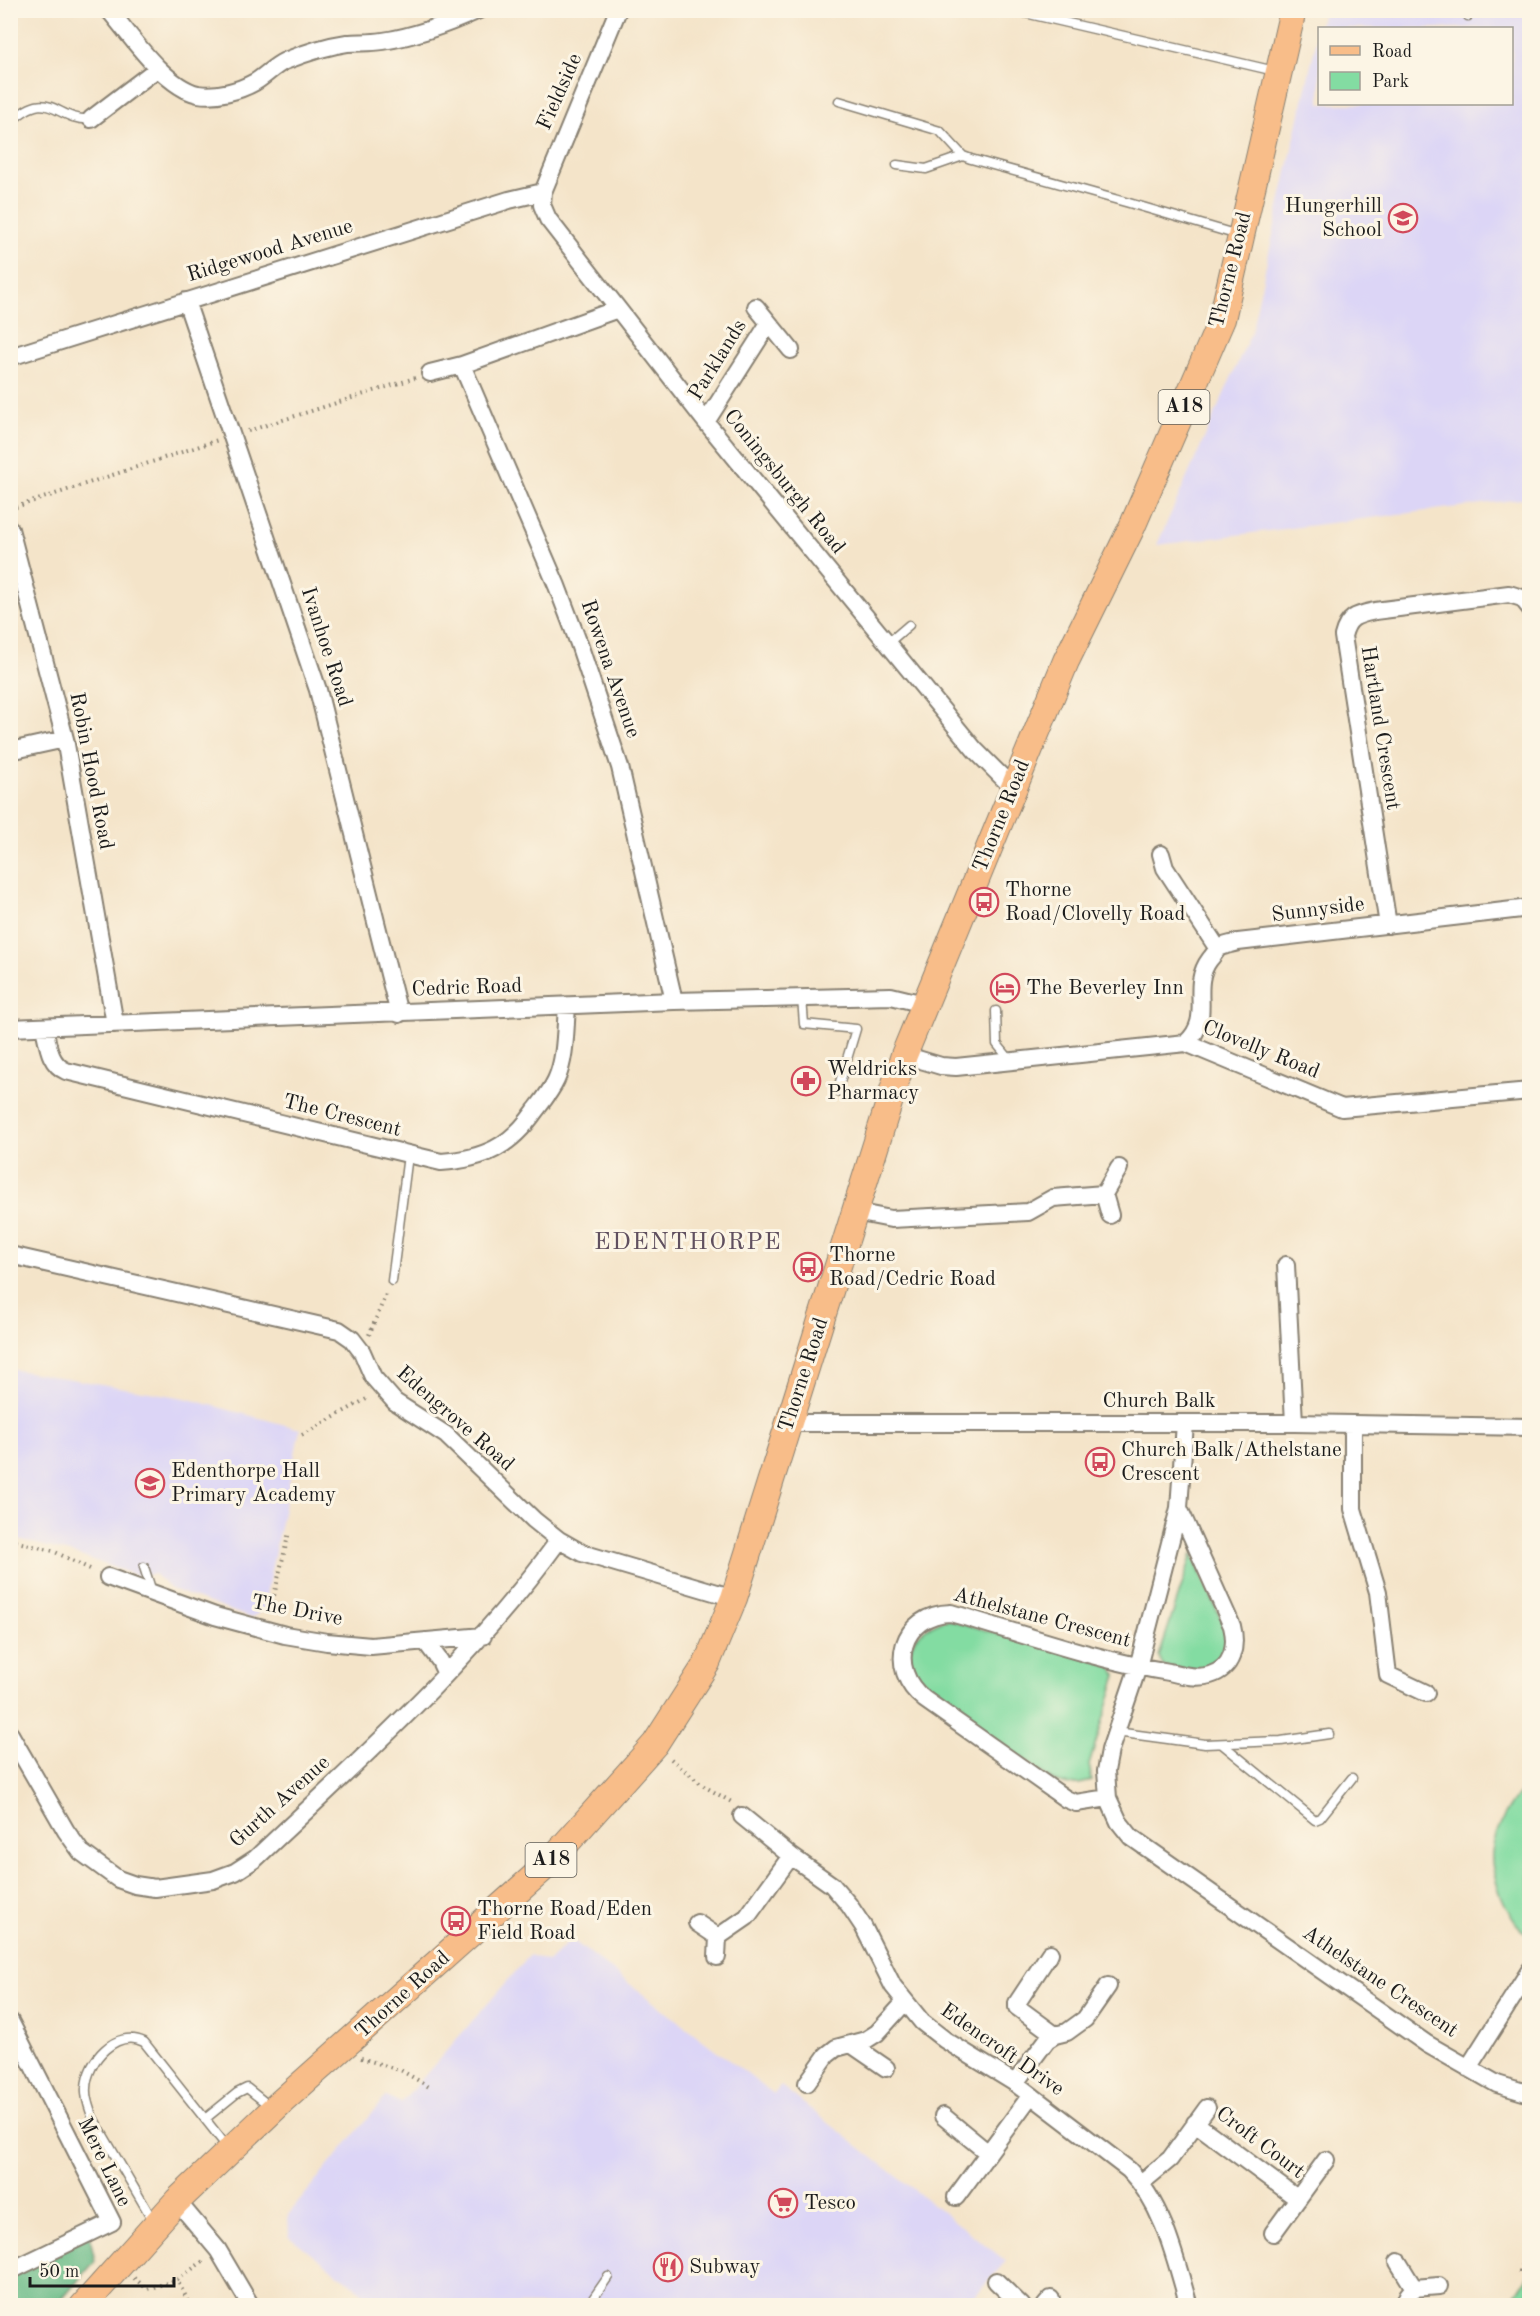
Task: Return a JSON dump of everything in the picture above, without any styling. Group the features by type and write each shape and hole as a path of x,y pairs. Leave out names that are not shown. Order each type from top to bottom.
{"main road":[{"name":"Thorne Road","path":"83,2306 177,2201 274,2109 546,1866 655,1744 707,1663 734,1598 904,1055 1066,661 1132,527 1222,320 1293,10"}],"street":[{"path":"109,10 158,68 178,86 197,94 235,91 254,82 282,63 308,52 347,43 383,41 412,35 446,25 479,10"},
{"name":"Fieldside","path":"543,192 618,10"},
{"path":"91,119 158,68"},
{"name":"Ridgewood Avenue","path":"10,357 509,200 543,192"},
{"name":"Coningsburgh Road","path":"543,192 542,205 548,219 706,422 975,750 1004,779 1015,784"},
{"name":"Ivanhoe Road","path":"186,301 318,690 399,1014"},
{"name":"Parklands","path":"756,307 791,350"},
{"path":"430,374 462,365 618,309"},
{"name":"Parklands","path":"706,422 769,322"},
{"name":"Rowena Avenue","path":"462,365 557,585 594,688 620,767 674,1001"},
{"name":"Robin Hood Road","path":"10,529 65,739 115,1024"},
{"name":"Hartland Crescent","path":"1388,925 1343,636 1348,621 1364,613 1509,594 1522,598 1530,608"},
{"path":"10,751 65,739"},
{"path":"1161,854 1165,868 1218,949 1206,965 1200,980 1201,1020 1196,1034 1186,1043"},
{"name":"Sunnyside","path":"1218,949 1238,942 1530,908"},
{"name":"Cedric Road","path":"10,1028 399,1014 674,1001 891,996 924,1004"},
{"name":"The Crescent","path":"44,1028 54,1063 58,1068 66,1071 441,1162 463,1161 493,1151 513,1138 527,1123 556,1079 564,1047 567,1007"},
{"name":"Clovelly Road","path":"904,1055 941,1066 956,1067 1186,1043 1342,1108 1530,1091"},
{"path":"1110,1215 1104,1194 1119,1168"},
{"path":"855,1212 891,1218 1028,1212 1053,1198 1104,1194"},
{"name":"Edengrove Road","path":"10,1255 339,1330 352,1339 362,1352 374,1377 394,1402 446,1436 534,1520 559,1540 582,1553 734,1598"},
{"path":"1286,1265 1294,1423"},
{"name":"Church Balk","path":"789,1423 1294,1423 1530,1427"},
{"name":"Athelstane Crescent","path":"1185,1424 1179,1508 1138,1667 1116,1732 1106,1771 1108,1798 1119,1822 1131,1837 1427,2044 1497,2084 1530,2094"},
{"path":"1353,1425 1353,1509 1378,1592 1388,1675 1426,1693"},
{"name":"Athelstane Crescent","path":"1108,1798 1076,1803 1066,1799 924,1699 909,1685 902,1655 903,1646 906,1638 919,1623 941,1613 951,1613 1138,1667 1204,1676 1212,1674 1226,1664 1234,1647 1235,1638 1232,1626 1179,1508"},
{"name":"Gurth Avenue","path":"10,1734 66,1831 81,1852 101,1867 118,1879 135,1886 155,1888 213,1880 235,1872 255,1859 409,1713 483,1636 525,1588 559,1540"},
{"name":"The Drive","path":"108,1577 215,1616 267,1630 327,1642 371,1646 483,1636"},
{"path":"425,1641 440,1661 446,1674"},
{"name":"Edencroft Drive","path":"742,1816 791,1856 832,1884 849,1905 893,1986 922,2022 945,2040 1015,2082 1128,2170 1141,2183 1155,2205 1190,2306"},
{"path":"718,1937 747,1917 791,1856"},
{"path":"697,1923 718,1937"},
{"path":"717,1957 718,1937"},
{"path":"1050,1953 1017,2003 1017,2007 1055,2035"},
{"path":"1468,2068 1530,1970"},
{"path":"1015,2082 1047,2040 1067,2032 1085,2019 1108,1986"},
{"path":"807,2083 827,2055 836,2048 866,2040 877,2033 905,2002"},
{"name":"Mere Lane","path":"10,2021 111,2222 10,2271"},
{"path":"851,2044 886,2068"},
{"path":"956,2197 1030,2095"},
{"name":"Croft Court","path":"1141,2183 1170,2160 1207,2108"},
{"path":"943,2116 988,2153"},
{"name":"Croft Court","path":"1196,2123 1298,2199"},
{"name":"Croft Court","path":"1273,2233 1326,2160"},
{"path":"177,2201 218,2250 251,2306"},
{"path":"1398,2262 1414,2288"},
{"path":"996,2281 1022,2306"},
{"path":"1404,2306 1408,2295 1414,2288 1439,2286"}],"lane":[{"path":"1012,10 1279,72"},
{"path":"839,101 940,131 963,156 1241,236"},
{"path":"10,123 22,112 36,105 54,108 84,120 91,119"},
{"path":"897,165 926,169 963,156"},
{"path":"888,643 909,625"},
{"path":"802,998 804,1024 856,1029 837,1092"},
{"path":"996,1011 997,1044 1011,1061"},
{"path":"392,1281 408,1155"},
{"path":"144,1567 153,1593"},
{"path":"1116,1732 1205,1744 1281,1741 1329,1734"},
{"path":"1222,1744 1315,1820 1320,1818 1352,1778"},
{"path":"155,2225 92,2116 87,2101 86,2088 89,2071 106,2048 119,2041 135,2038 144,2042 230,2151"},
{"path":"206,2119 237,2093 247,2088 274,2109"},
{"path":"588,2306 608,2277"}],"path":[{"path":"362,1352 392,1281"},
{"path":"302,1435 383,1389"},
{"path":"267,1630 289,1532"},
{"path":"10,1540 53,1551 108,1577"},
{"path":"655,1744 702,1785 735,1805 742,1816"},
{"path":"340,2052 402,2071 431,2088"},
{"path":"1530,2248 1520,2271 1530,2277"},
{"path":"147,2289 177,2280 218,2250"},
{"path":"177,2280 191,2306"},
{"path":"1518,2306 1530,2289"}],"shaded area":[{"name":"Hungerhill School","path":"1323,11 1529,11 1529,498 1157,545 1251,333 1318,33 1318,105 1513,105 1513,27 1319,27"},
{"name":"Edenthorpe Hall Primary Academy","path":"10,1369 185,1398 300,1429 263,1610 251,1618 171,1589 154,1574 139,1576 78,1555 11,1537"},
{"path":"571,1939 773,2094 781,2086 1006,2261 967,2305 379,2305 289,2236 288,2215 386,2096 401,2103 530,1955 548,1962"}],"green space":[{"path":"1192,1554 1226,1631 1226,1651 1214,1666 1196,1671 1163,1666 1159,1656"},
{"path":"946,1619 1108,1664 1117,1675 1089,1765 1092,1781 1072,1785 1052,1780 922,1685 911,1662 912,1644 924,1630"},
{"path":"1529,1783 1530,1923 1525,1932 1515,1922 1504,1902 1495,1878 1492,1857 1495,1836 1506,1813"},
{"path":"88,2227 95,2261 57,2305 11,2306 11,2274"},
{"path":"1529,2275 1529,2305 1509,2305"}],"place":[{"name":"Hungerhill School","path":"1403,218"},
{"name":"Thorne Road/Clovelly Road","path":"984,902"},
{"name":"The Beverley Inn","path":"1005,988"},
{"name":"Weldricks Pharmacy","path":"806,1081"},
{"name":"Thorne Road/Cedric Road","path":"808,1267"},
{"name":"Church Balk/Athelstane Crescent","path":"1100,1462"},
{"name":"Edenthorpe Hall Primary Academy","path":"150,1483"},
{"name":"Thorne Road/Eden Field Road","path":"456,1921"},
{"name":"Tesco","path":"783,2203"},
{"name":"Subway","path":"668,2267"}],"district":[{"name":"EDENTHORPE","path":"688,1243"}]}
